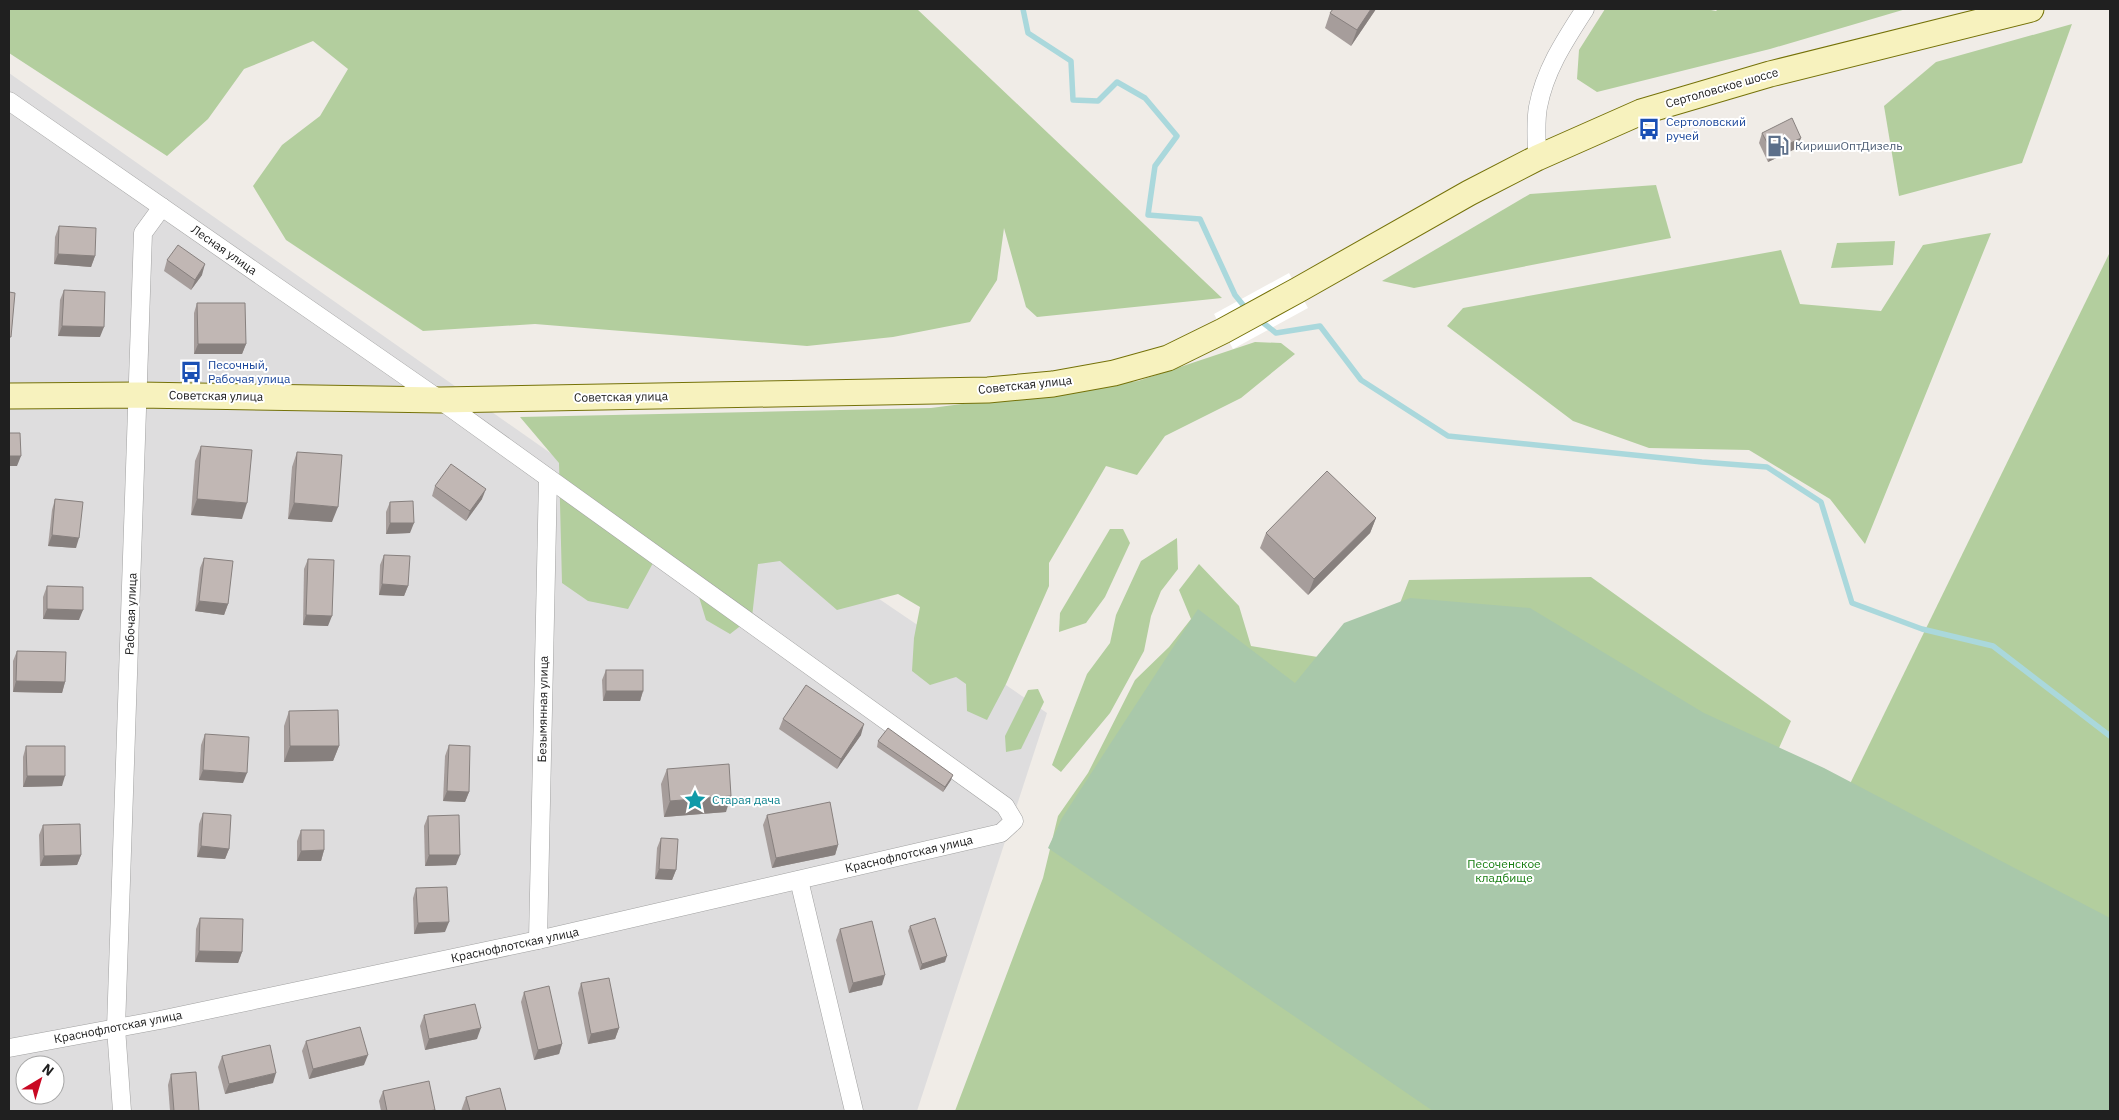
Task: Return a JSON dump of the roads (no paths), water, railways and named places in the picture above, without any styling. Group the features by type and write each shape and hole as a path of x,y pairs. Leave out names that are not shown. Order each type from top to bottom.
{"main road":[{"name":"Сертоловское шоссе","path":"1298,290 1469,193 1538,158 1642,112 1770,74 2031,9"},
{"name":"Советская улица","path":"9,396 139,395 440,400 988,390 1053,384 1114,373 1168,358 1223,331 1298,290"}],"street":[{"path":"1538,158 1538,108 1546,76 1564,41 1585,9"},
{"name":"Лесная улица","path":"9,101 440,400 1004,806 1014,821"},
{"name":"Рабочая улица","path":"122,1111 116,1028 139,395 143,233 162,207"},
{"name":"Безымянная улица","path":"538,940 548,478"},
{"name":"Краснофлотская улица","path":"9,1048 116,1028 538,940 1001,833 1014,821"},
{"path":"799,880 854,1111"}],"waterway":[{"name":"Сертоловский ручей","path":"1023,9 1028,33 1071,61 1073,100 1098,101 1117,82 1145,98 1177,136 1155,166 1148,215 1200,219 1235,295 1248,311"},
{"name":"Сертоловский ручей","path":"1257,318 1276,333 1320,326 1361,380 1448,436 1767,467 1821,502 1852,603 1922,629 1993,646 2110,736"}],"place":[{"name":"Сертоловский ручей","path":"1649,129"},
{"name":"КиришиОптДизель","path":"1778,146"},
{"name":"Песочный, Рабочая улица","path":"191,372"},
{"name":"Старая дача","path":"695,800"}],"park label":[{"name":"Песоченское кладбище","path":"1504,871"}]}
